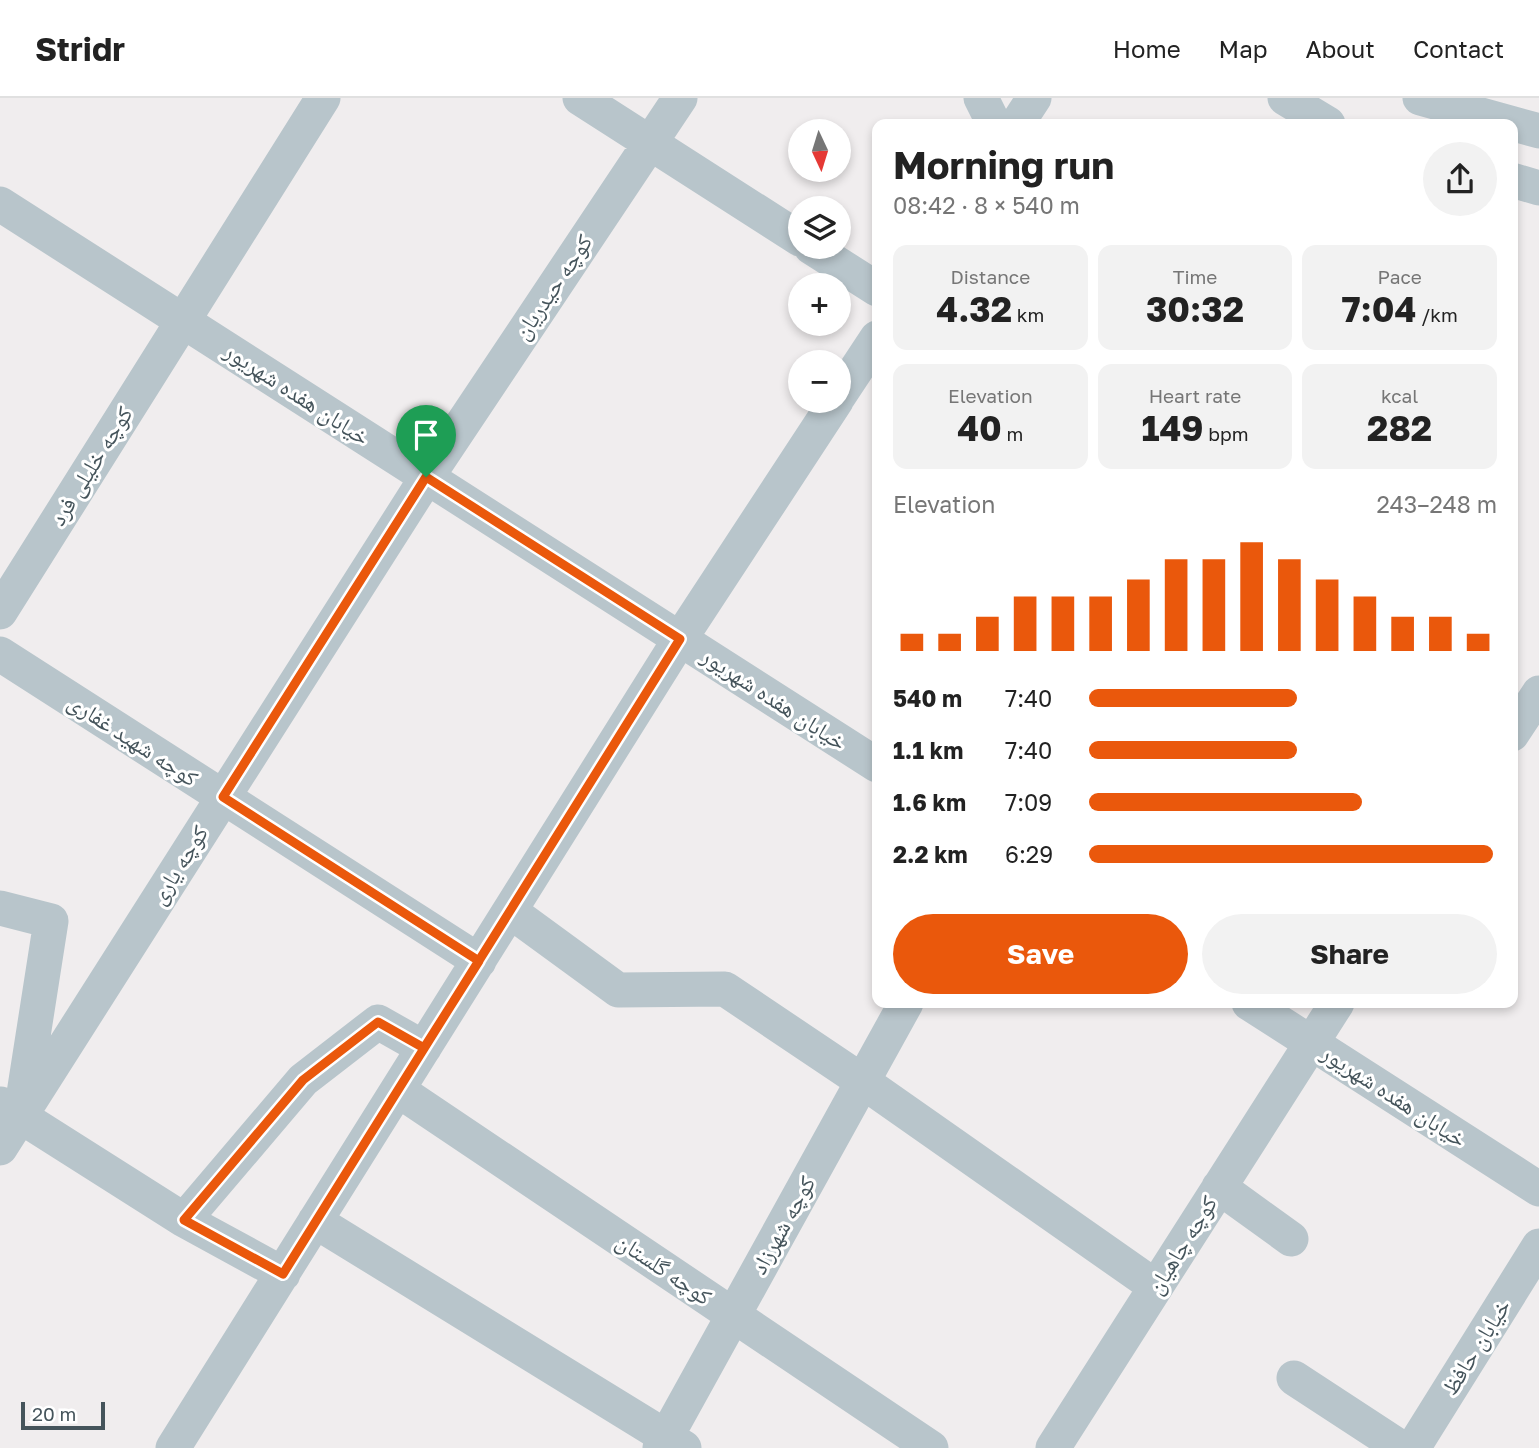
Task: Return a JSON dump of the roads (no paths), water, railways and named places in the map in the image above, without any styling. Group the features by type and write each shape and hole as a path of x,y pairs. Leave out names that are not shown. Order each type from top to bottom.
{"street":[{"name":"کوچه خلیلی فرد","path":"0,612 323,98"},
{"path":"580,98 788,232"},
{"name":"کوچه حیدریان","path":"426,477 680,98"},
{"path":"981,98 992,119"},
{"path":"1020,119 1034,98"},
{"path":"1285,98 1320,119"},
{"path":"1428,106 1510,98"},
{"path":"1428,106 1486,119"},
{"path":"1518,126 1539,131"},
{"path":"1518,182 1539,188"},
{"name":"خیابان هفده شهریور","path":"0,204 872,762"},
{"path":"830,259 872,286"},
{"path":"851,378 872,346"},
{"path":"173,1448 680,639 828,413"},
{"name":"کوچه یاری","path":"0,1148 10,1110 223,797 426,477"},
{"name":"کوچه شهید غفاری","path":"0,654 479,961"},
{"path":"0,908 51,921 10,1110 184,1220 283,1274"},
{"path":"510,911 618,990 725,989 862,1081 1156,1287"},
{"name":"کوچه شهرزاد","path":"670,1445 733,1316 903,1008"},
{"name":"خیابان هفده شهریور","path":"1257,1008 1539,1189"},
{"name":"کوچه چاهیان","path":"1053,1448 1334,1008"},
{"path":"184,1220 303,1080 378,1022 424,1048"},
{"name":"کوچه گلستان","path":"398,1090 931,1448"},
{"path":"1219,1187 1291,1239"},
{"path":"315,1221 670,1445"},
{"name":"خیابان حافظ","path":"1413,1448 1539,1246"},
{"path":"1294,1378 1401,1448"}]}
